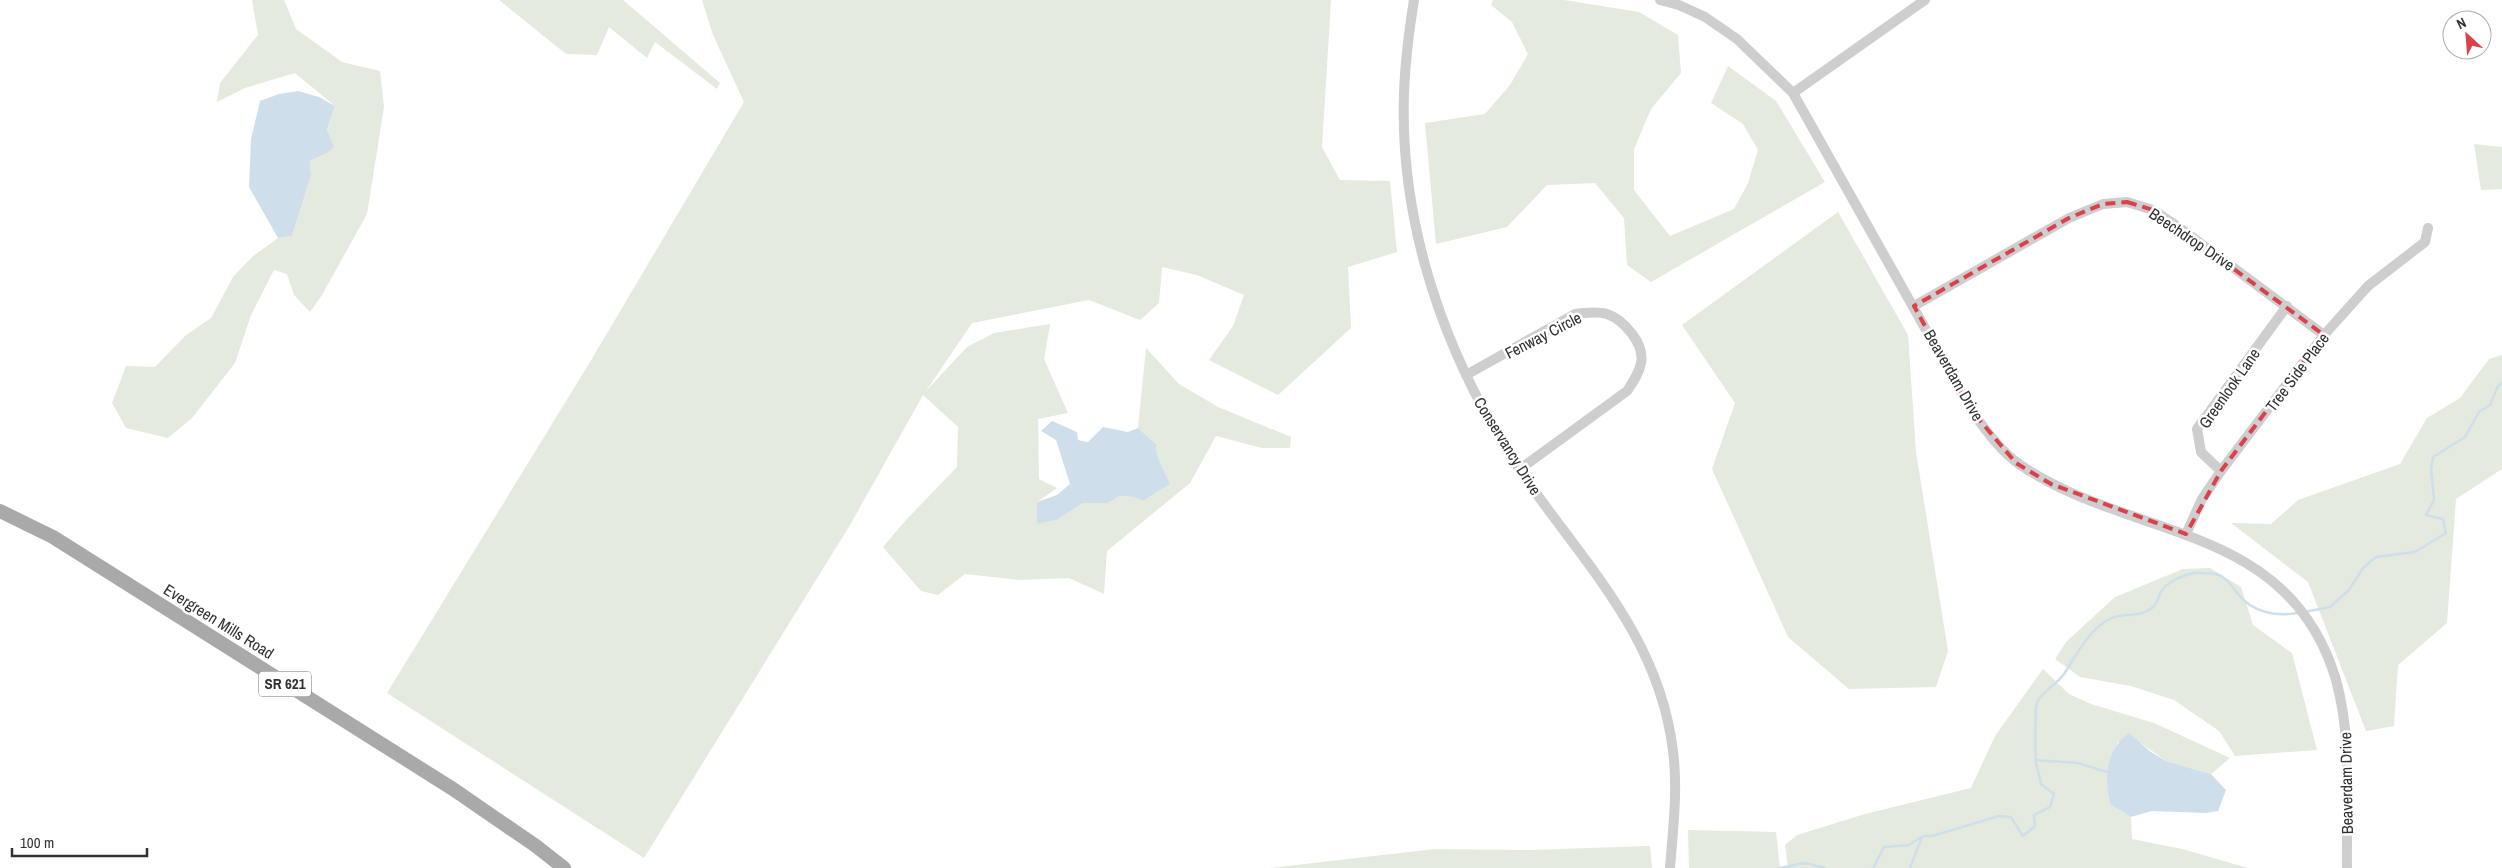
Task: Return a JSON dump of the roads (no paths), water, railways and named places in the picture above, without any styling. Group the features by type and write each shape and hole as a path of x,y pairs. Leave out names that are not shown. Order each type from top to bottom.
{"main road":[{"name":"Evergreen Mills Road","path":"0,511 53,537 356,728 494,816 564,868"}],"street":[{"name":"Conservancy Drive","path":"1414,0 1404,95 1405,142 1414,219 1428,279 1450,341 1496,432 1520,469 1623,611 1656,678 1674,752 1675,784 1670,868"},
{"name":"Beaverdam Drive","path":"1660,0 1679,5 1705,17 1737,39 1793,93 1972,410 1990,435 2016,463 2051,484 2086,500 2186,534 2249,564 2282,589 2298,607 2329,662 2344,718 2347,740 2348,868"},
{"path":"1793,93 1925,0"},
{"name":"Beechdrop Drive","path":"1914,306 2070,218 2103,204 2127,202 2153,210 2287,306 2324,335"},
{"name":"Tree Side Place","path":"2186,534 2202,499 2221,471 2324,335 2368,286 2425,242 2428,228"},
{"name":"Greenlook Lane","path":"2221,471 2201,452 2197,429 2287,306"},
{"name":"Fenway Circle","path":"1466,375 1576,314 1588,312 1607,314 1623,324 1636,339 1642,352 1641,363 1636,379 1627,391 1520,469"}],"water":[{"path":"298,91 319,97 335,106 327,130 334,147 327,153 310,161 311,176 292,236 278,238 249,187 251,139 260,101 279,94"},
{"path":"1052,421 1077,432 1078,440 1088,442 1103,427 1128,432 1138,428 1156,444 1159,460 1170,484 1143,501 1133,497 1120,496 1108,503 1083,503 1057,520 1037,524 1037,502 1057,495 1070,484 1056,440 1041,431"},
{"path":"2129,733 2151,752 2166,761 2211,774 2226,790 2218,811 2206,813 2152,811 2131,817 2111,805 2107,785 2108,765 2115,748"}],"waterway":[{"path":"2304,612 2330,607 2349,590 2363,568 2376,557 2415,552 2446,533 2443,519 2426,515 2434,500 2431,469 2433,457 2465,437 2479,412 2490,405 2498,386 2502,383"},
{"path":"1873,868 1884,847 1909,845 1923,836 1932,836 1999,816 2011,817 2023,836 2035,826 2034,815 2050,807 2054,794 2041,784 2036,765 2035,731 2037,702 2064,674 2093,632 2106,621 2117,616 2147,611 2154,606 2167,585 2193,573 2209,573 2223,577 2244,600 2257,609 2281,614 2297,613"},
{"path":"2036,760 2078,763 2107,772"},
{"path":"1910,868 1922,837"},
{"path":"1780,868 1805,863 1825,868"}]}
